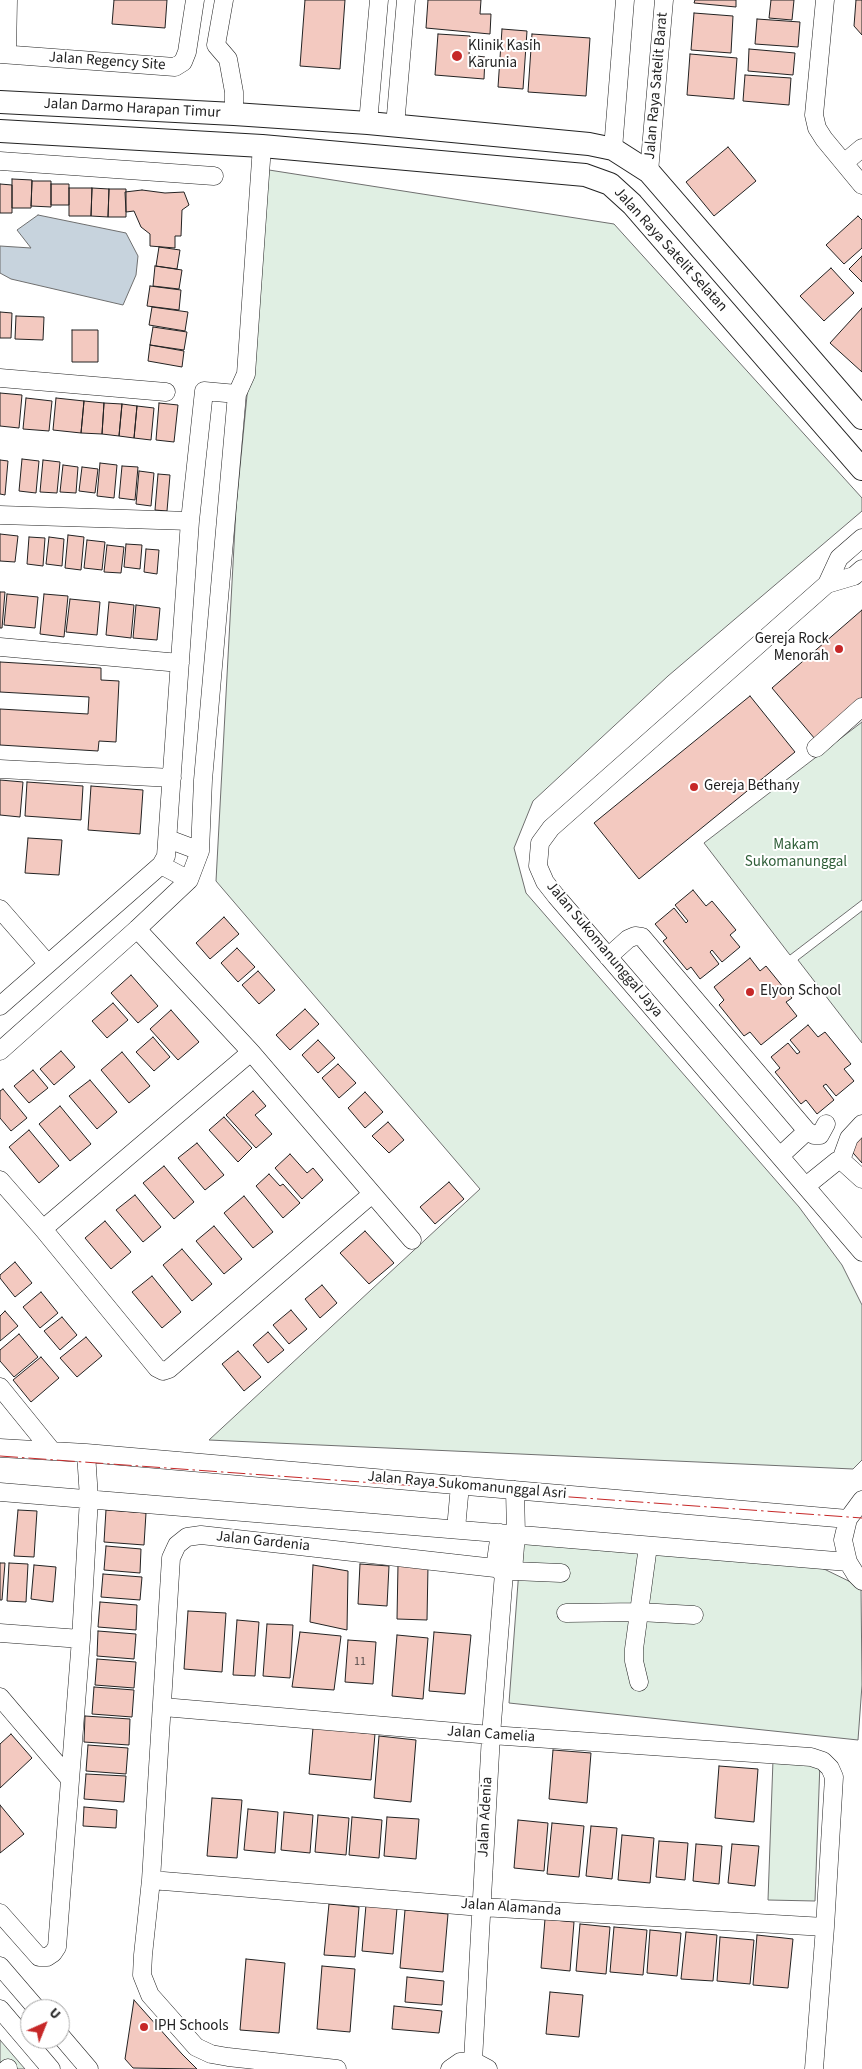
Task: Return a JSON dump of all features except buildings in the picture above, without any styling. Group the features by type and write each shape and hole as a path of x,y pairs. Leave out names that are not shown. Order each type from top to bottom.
{"main road":[{"name":"Jalan Darmo Harapan Timur","path":"0,102 264,115"},
{"path":"262,146 264,115 589,144 613,149 649,172 862,418"},
{"name":"Jalan Darmo Harapan Timur","path":"0,131 262,146"},
{"name":"Jalan Raya Satelit Selatan","path":"262,146 585,175 610,184 632,204 862,469"}],"street":[{"name":"Jalan Regency Site","path":"8,0 3,54 174,66 183,62 188,52 195,0"},
{"path":"216,45 224,0"},
{"path":"368,123 379,0"},
{"path":"395,126 406,0"},
{"path":"613,149 625,0"},
{"name":"Jalan Raya Satelit Barat","path":"649,172 664,0"},
{"path":"825,0 814,115 817,128 862,185"},
{"path":"190,39 216,45 228,59 234,92 234,114"},
{"path":"374,59 402,62"},
{"path":"0,1051 189,880 200,851 203,780 237,394 246,374 262,146"},
{"path":"844,163 862,148"},
{"path":"0,162 214,176"},
{"path":"0,378 166,392"},
{"path":"0,1006 161,865 166,856 190,521 204,391 237,394"},
{"path":"0,515 190,521"},
{"name":"Jalan Sukomanunggal Jaya","path":"862,538 839,558 827,584 551,828 540,843 538,866 545,882 862,1252"},
{"name":"Jalan Sukomanunggal Jaya","path":"827,584 854,576 862,569"},
{"path":"0,646 180,663"},
{"path":"816,748 862,707"},
{"path":"0,769 172,778"},
{"path":"168,839 200,851"},
{"path":"161,865 189,880"},
{"path":"0,909 48,964"},
{"path":"137,929 251,1052 412,1240"},
{"path":"608,957 628,939 635,936 642,937 808,1131 817,1136 820,1135 826,1124"},
{"path":"43,1229 251,1052"},
{"path":"806,1186 837,1161 841,1160 849,1138 862,1124"},
{"path":"780,1156 808,1131"},
{"path":"841,1160 862,1179"},
{"path":"0,1180 43,1229 157,1368 166,1370 372,1194"},
{"path":"0,1388 52,1451"},
{"name":"Jalan Raya Sukomanunggal Asri","path":"0,1448 460,1485 848,1519"},
{"path":"0,1913 39,1957 47,1957 57,1948 81,1639 89,1498 86,1454"},
{"path":"456,1530 460,1485"},
{"name":"Jalan Adenia","path":"481,2065 481,1907 491,1735 504,1571 515,1490"},
{"path":"0,1492 848,1562"},
{"path":"862,1500 848,1519 843,1540 848,1562 862,1581"},
{"name":"Jalan Gardenia","path":"163,1707 172,1558 177,1545 187,1537 201,1535 504,1571"},
{"path":"639,1682 634,1655 648,1546"},
{"path":"504,1571 561,1573"},
{"path":"566,1612 639,1612 694,1615"},
{"path":"0,1633 81,1639"},
{"path":"0,1697 69,1778"},
{"path":"163,1707 151,1880 142,1955 142,1975 150,1995 196,2047 211,2054 337,2069"},
{"name":"Jalan Camelia","path":"163,1707 491,1735 811,1757 823,1761 830,1768 834,1777 826,1927"},
{"name":"Jalan Alamanda","path":"151,1880 481,1907 826,1927"},
{"path":"814,2069 826,1927"},
{"path":"0,1966 28,1999"},
{"path":"0,2009 51,2069"},
{"path":"70,2047 89,2069"},
{"path":"450,2069 460,2062 481,2065"}],"green space":[{"path":"269,170 614,224 862,498 862,511 668,676 533,801 514,848 526,893 799,1207 842,1265 862,1305 862,1460 853,1469 209,1440 480,1189 216,881 236,508"},
{"name":"Makam Sukomanunggal","path":"862,722 862,900 790,955 704,843"},
{"path":"862,911 862,1043 798,960"},
{"path":"521,1543 822,1568 861,1587 862,1685 858,1740 509,1703"},
{"path":"773,1760 820,1762 815,1901 768,1900"},
{"path":"0,2040 25,2069 0,2069"}],"shaded area":[{"path":"38,215 126,233 138,256 136,275 123,305 11,279 0,273 0,246 31,248 17,230"}],"power":[{"path":"0,1456 862,1518"}],"place":[{"name":"Klinik Kasih Karunia","path":"457,56"},
{"name":"Gereja Rock Menorah","path":"839,649"},
{"name":"Gereja Bethany","path":"694,787"},
{"name":"Elyon School","path":"750,992"},
{"name":"IPH Schools","path":"144,2027"}]}
